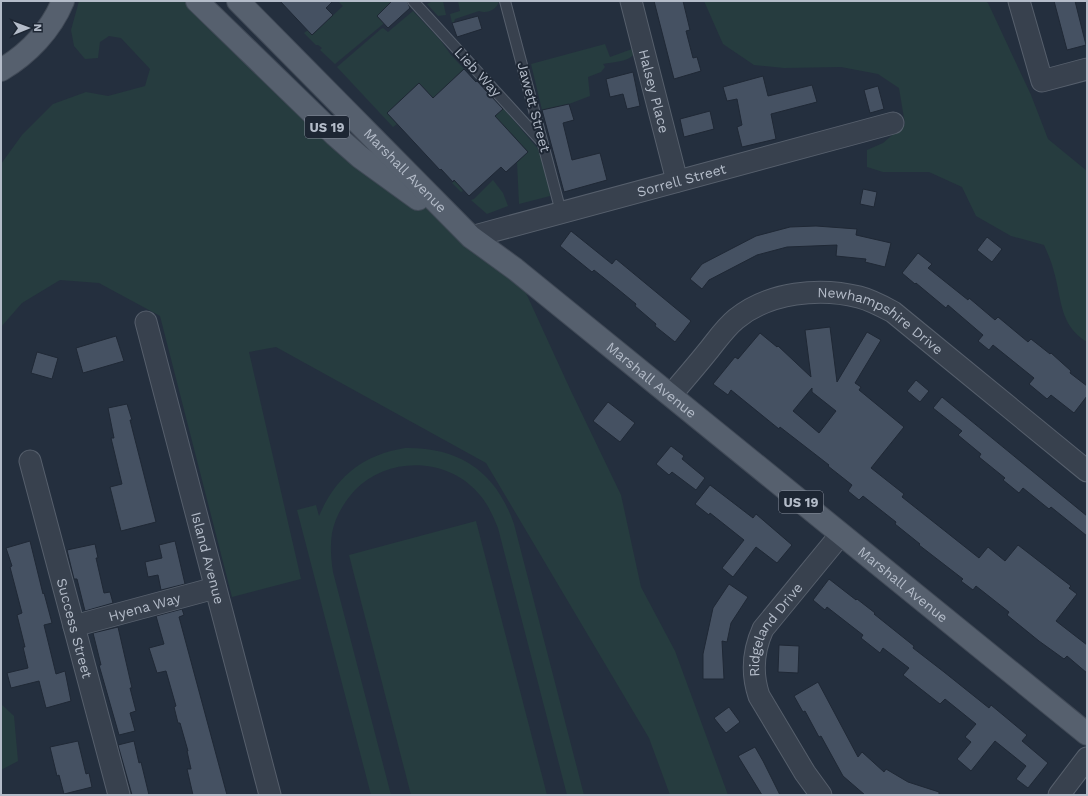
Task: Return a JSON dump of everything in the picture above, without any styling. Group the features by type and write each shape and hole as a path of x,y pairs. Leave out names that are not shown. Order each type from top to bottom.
{"main road":[{"path":"1,70 23,55 34,44 51,23 63,1"},
{"name":"US 19","path":"197,1 335,135 366,161 471,237"},
{"name":"Marshall Avenue","path":"238,1 471,237 515,269 1087,734"}],"street":[{"name":"Halsey Place","path":"631,1 677,181"},
{"path":"1019,1 1042,82 1087,69"},
{"name":"Sorrell Street","path":"471,237 893,123"},
{"name":"Newhampshire Drive","path":"671,395 726,329 737,318 750,310 777,299 801,294 819,292 860,297 893,312 1087,471"},
{"name":"Island Avenue","path":"146,322 270,795"},
{"name":"Success Street","path":"30,461 119,795"},
{"name":"Ridgeland Drive","path":"821,795 804,774 759,696 755,684 753,669 757,642 763,629 841,534"},
{"name":"Hyena Way","path":"74,626 215,588"},
{"path":"1058,795 1087,758"}],"lane":[{"name":"Lieb Way","path":"412,1 543,142"},
{"name":"Jawett Street","path":"506,1 562,212"}],"green space":[{"path":"79,1 197,1 309,112 515,269 621,495 641,587 675,651 728,795 670,795 649,738 486,463 276,347 249,352 301,579 232,597 160,316 99,283 60,280 22,303 1,327 1,164 22,135 53,104 86,92 108,96 145,86 150,69 121,38 109,36 100,42 98,58 85,59 74,46 71,30"},
{"path":"338,1 392,1 377,16 384,23 335,64 320,50 322,48 316,45 304,33 308,30 312,35 343,6"},
{"path":"433,1 443,1 446,15 438,16 427,4"},
{"path":"458,1 499,1 494,9 488,12 479,11 455,19 454,23 452,23 450,14 460,11"},
{"path":"704,1 985,1 988,3 1031,95 1048,139 1087,171 1087,342 1071,328 1066,320 1057,282 1044,245 1011,236 976,216 962,187 929,172 883,172 867,167 867,150 883,143 905,124 899,88 878,74 841,67 784,68 754,65 723,44"},
{"path":"413,11 441,41 464,69 453,79 442,107 432,97 416,111 422,98 428,92 419,83 387,113 397,124 393,127 337,67 381,29 383,28 388,32"},
{"path":"605,44 610,57 632,49 634,54 628,59 603,64 605,67 601,72 588,77 590,96 569,104 542,110 531,64"},
{"path":"503,108 539,150 549,182 550,196 519,204 517,162 528,152 511,133 458,184 463,191 461,192 452,183 477,159 489,121"},
{"path":"493,180 503,193 508,206 487,214 471,200 474,199"},
{"path":"405,448 443,452 459,458 473,466 486,477 497,490 506,506 514,524 584,795 567,795 498,528 490,510 479,494 466,482 451,473 418,465 384,471 369,479 355,490 347,500 335,521 332,533 331,552 333,572 391,795 371,795 297,510 316,505 319,516 334,489 353,470 376,456"},
{"path":"476,521 547,795 411,795 349,555"},
{"path":"1,704 14,716 18,761 1,770"}],"building":[{"path":"280,1 333,1 326,8 333,15 312,35"},
{"path":"392,1 407,1 410,8 388,28 377,16"},
{"path":"654,1 683,1 690,30 686,31 693,58 697,57 701,71 674,79"},
{"path":"1054,1 1075,1 1086,45 1067,50"},
{"path":"478,16 482,29 457,37 452,23"},
{"path":"464,69 503,109 495,116 528,152 506,172 501,167 469,196 454,180 453,182 441,169 440,170 387,113 419,83 433,98"},
{"path":"633,72 640,106 627,109 623,94 610,97 606,79"},
{"path":"763,76 768,96 812,85 817,102 771,114 776,139 742,147 737,127 742,125 737,99 727,101 723,87"},
{"path":"878,86 884,109 870,113 864,90"},
{"path":"569,104 574,120 563,123 572,160 600,153 607,180 564,192 542,110"},
{"path":"710,111 714,129 684,137 680,119"},
{"path":"863,189 877,192 874,207 860,204"},
{"path":"816,226 857,229 856,235 891,243 885,267 865,262 866,259 836,256 837,245 787,247 757,255 709,280 702,289 690,279 702,264 756,236 790,227"},
{"path":"571,231 612,264 616,259 691,321 675,342 655,326 656,324 635,306 636,304 594,270 592,272 560,246"},
{"path":"987,237 1002,249 992,262 977,250"},
{"path":"918,253 932,264 928,268 968,300 969,298 995,320 998,317 1028,342 1031,339 1050,354 1051,353 1071,371 1070,373 1087,386 1087,396 1074,413 1051,395 1047,399 1029,384 1034,378 993,345 989,350 978,341 983,335 948,305 946,308 902,273"},
{"path":"830,327 837,382 867,332 881,340 855,383 861,387 859,390 904,427 871,468 904,494 902,497 979,558 988,547 1005,561 1018,545 1071,586 1069,588 1077,594 1056,621 1087,645 1087,673 1067,656 1064,659 1039,641 1007,615 1009,612 976,586 973,590 961,581 963,579 919,545 920,544 895,524 896,522 863,496 859,500 848,491 852,485 780,427 779,429 731,390 728,395 713,384 735,357 738,359 760,333 777,347 778,346 811,377 805,330","holes":["812,388 812,392 836,411 819,433 793,411"]},
{"path":"116,336 124,361 83,373 76,348"},
{"path":"37,352 58,358 52,379 31,373"},
{"path":"916,380 929,391 920,402 907,391"},
{"path":"942,397 1087,516 1087,536 1051,507 1049,509 1023,488 1019,493 1003,480 1005,478 979,457 981,454 958,435 962,431 933,408"},
{"path":"608,402 635,423 620,442 593,421"},
{"path":"127,404 156,522 121,531 110,487 122,484 111,438 114,438 108,408"},
{"path":"671,446 684,456 682,459 705,478 696,490 672,472 669,475 656,464"},
{"path":"710,485 753,518 756,514 792,545 777,563 756,547 733,577 722,568 744,540 710,513 709,515 695,504"},
{"path":"30,541 52,623 44,625 56,674 65,671 71,701 46,708 39,681 11,688 7,673 28,668 23,647 25,647 17,615 22,613 10,567 12,566 6,548"},
{"path":"175,541 185,584 161,590 158,575 148,577 145,562 162,558 159,545"},
{"path":"95,544 98,558 96,558 104,593 110,592 113,603 85,611 77,579 74,579 67,550"},
{"path":"829,579 875,613 874,614 914,646 913,648 989,708 991,705 1027,735 1022,741 1048,763 1028,788 1016,779 1026,766 995,741 971,771 957,759 971,742 965,737 976,724 945,699 940,704 903,675 909,668 883,648 880,653 861,638 863,635 827,607 825,610 813,600"},
{"path":"729,584 748,597 731,623 727,642 722,641 724,679 703,679 703,654 713,608"},
{"path":"182,609 184,615 179,617 227,795 193,795 187,769 191,769 188,751 180,723 178,723 174,707 176,706 166,671 157,673 149,648 164,644 156,616"},
{"path":"118,627 136,711 130,713 135,731 119,735 99,665 101,665 93,633"},
{"path":"779,645 799,646 798,673 778,672"},
{"path":"818,682 858,757 862,752 884,772 886,769 908,782 939,792 939,795 865,795 843,776 821,736 819,737 805,711 803,712 794,696"},
{"path":"729,707 740,722 726,733 714,718"},
{"path":"78,741 86,774 89,773 92,787 64,794 59,775 57,776 50,747"},
{"path":"134,741 149,795 132,795 118,745"},
{"path":"755,747 780,795 762,795 738,756"}]}
